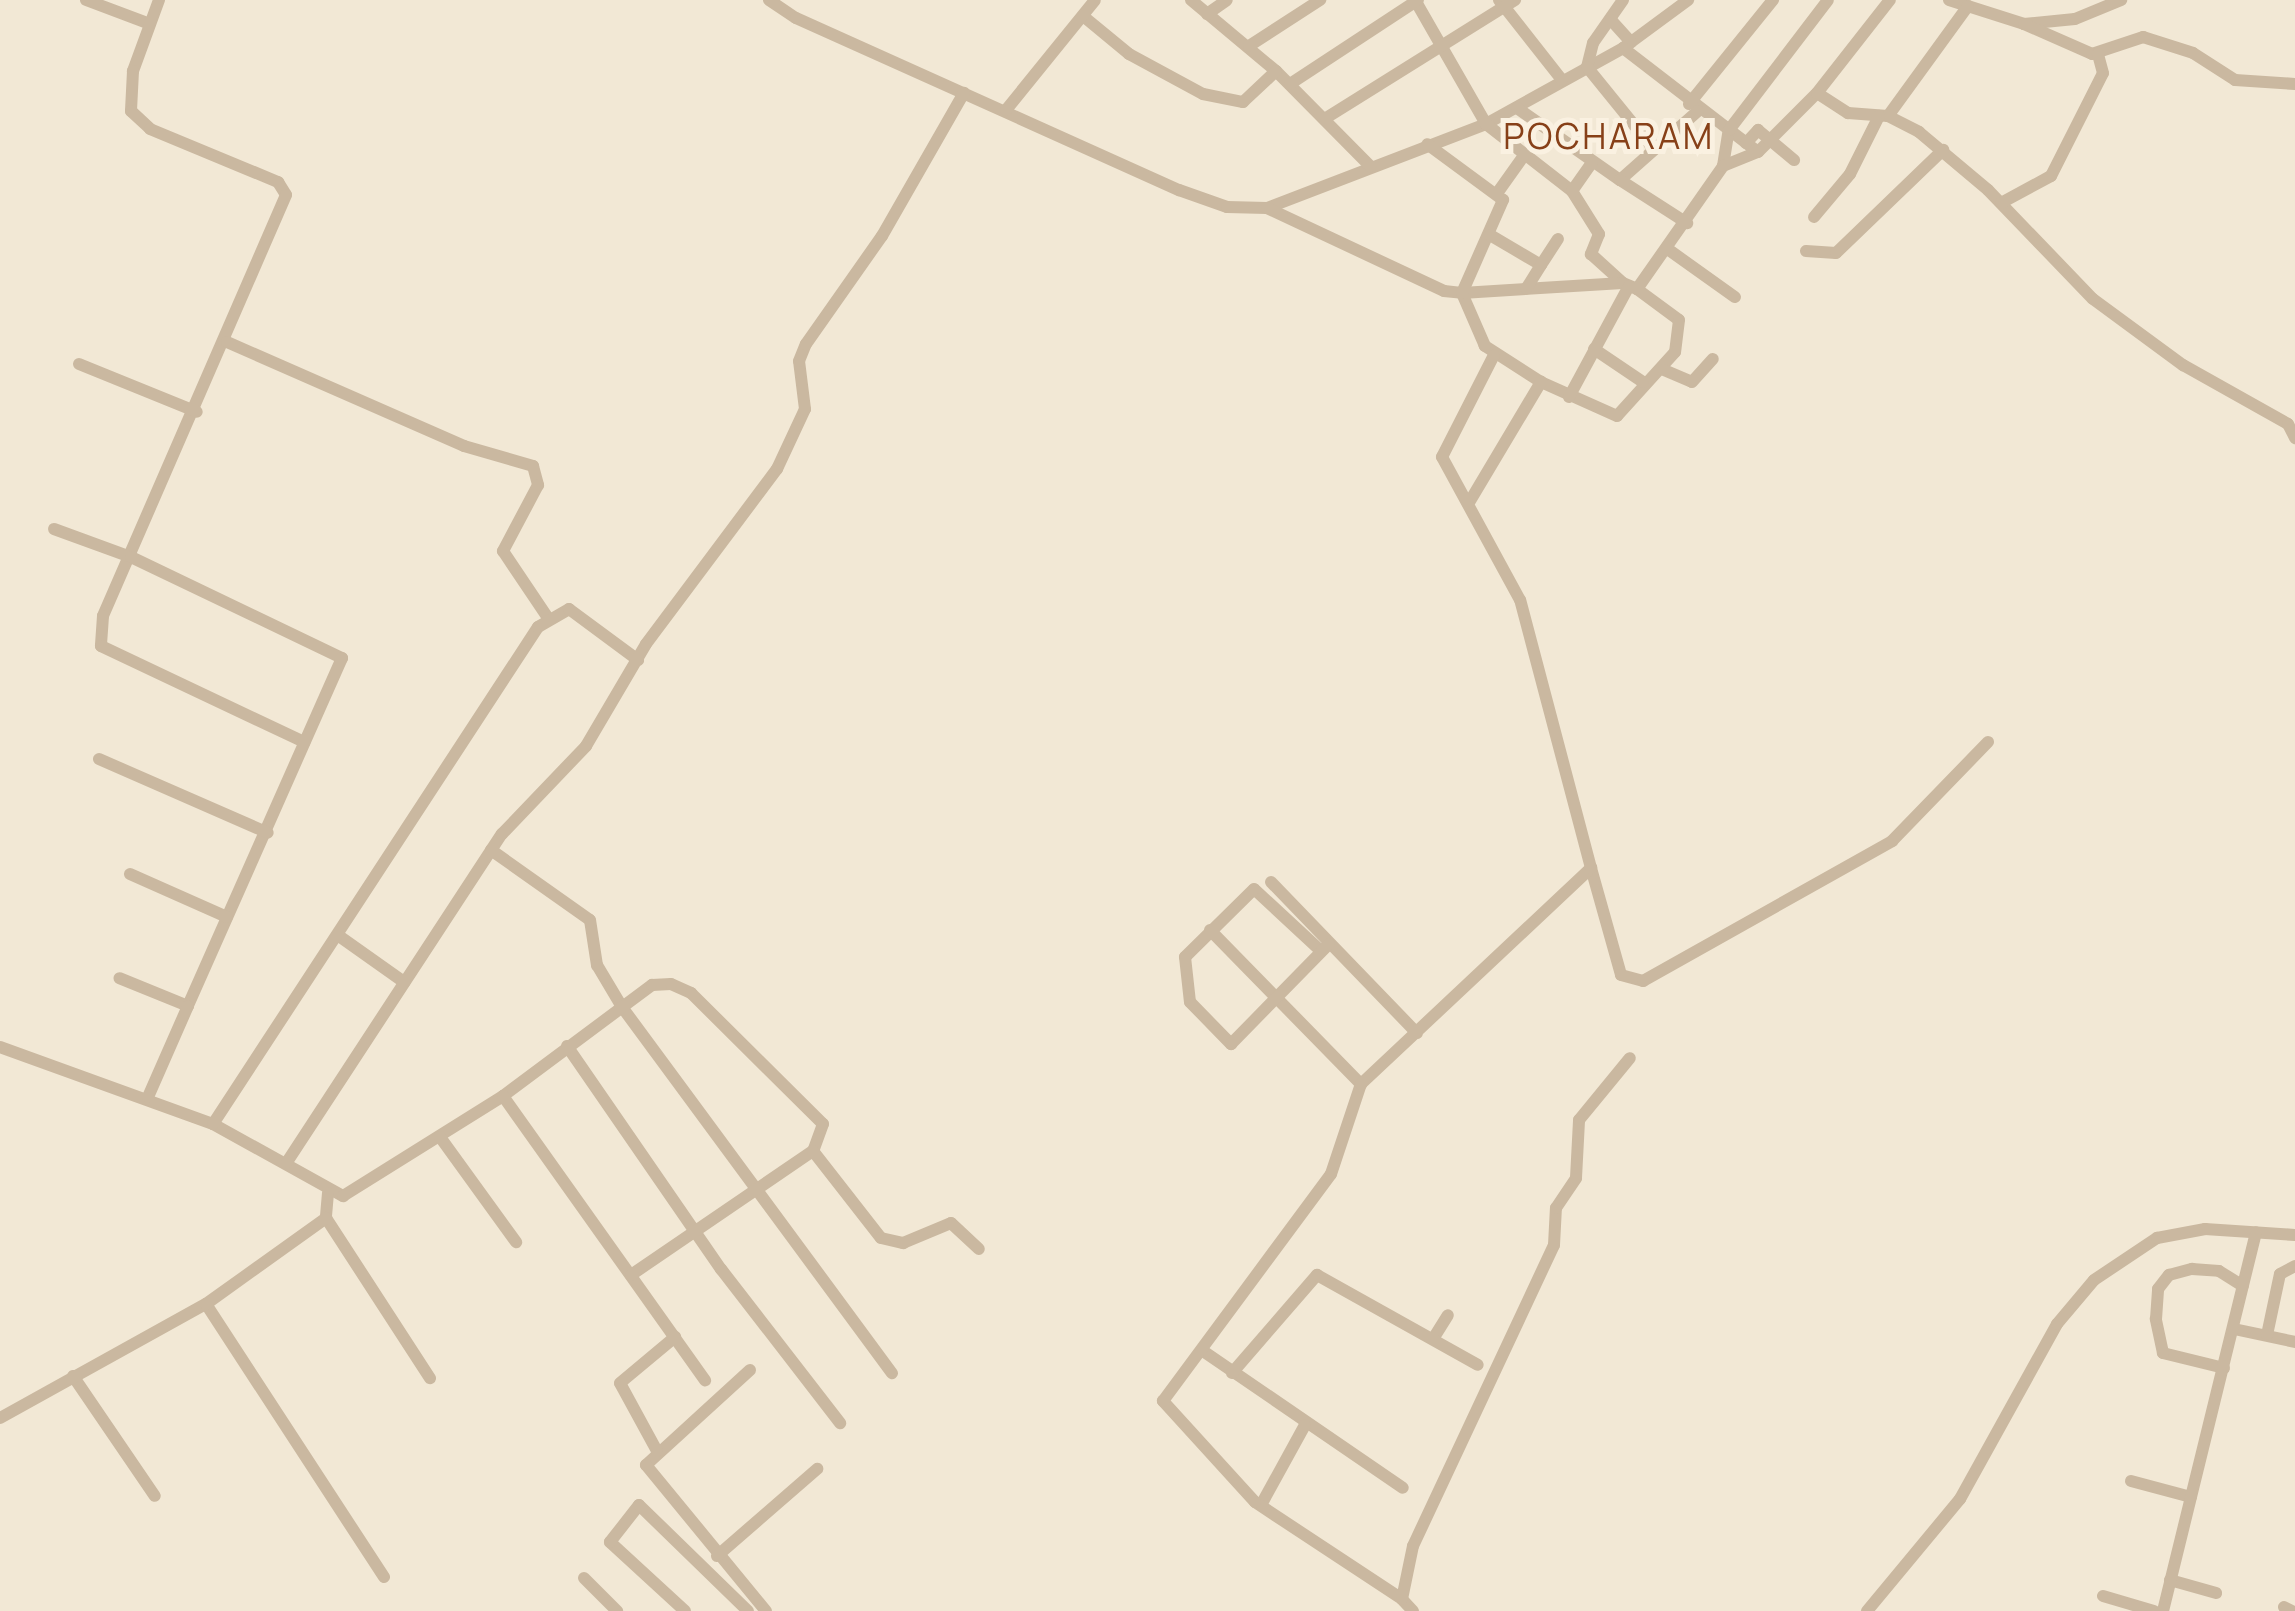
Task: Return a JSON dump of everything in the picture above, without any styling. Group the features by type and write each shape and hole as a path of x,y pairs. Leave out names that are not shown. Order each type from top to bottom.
{"street":[{"path":"86,0 150,24"},
{"path":"158,0 129,94 138,122 270,178 286,195 197,412 103,616 100,636 109,654 304,742"},
{"path":"770,0 1178,190 1227,207 1267,208 1330,232 1414,281 1462,293 1630,286"},
{"path":"1006,110 1096,0"},
{"path":"1191,0 1276,71 1370,166"},
{"path":"1207,14 1227,0"},
{"path":"1249,46 1320,0"},
{"path":"1290,84 1416,0 1486,124 1572,191 1600,234 1592,254 1679,320 1675,352 1664,370 1643,382 1611,418 1494,355 1462,293"},
{"path":"1606,0 1617,11 1627,45 1693,107 1758,152"},
{"path":"1267,208 1486,124 1627,45 1688,0"},
{"path":"1620,180 1693,107 1773,0"},
{"path":"1569,397 1630,286 1669,250 1723,166 1730,130 1828,0"},
{"path":"1723,166 1758,152 1772,140 1818,93 1890,0"},
{"path":"1948,0 2024,24 2098,54 2143,37 2193,53 2235,80 2295,84"},
{"path":"2024,24 2076,18 2121,0"},
{"path":"1326,118 1443,48 1507,3 1562,80"},
{"path":"1814,217 1850,174 1884,116 1968,6"},
{"path":"1587,67 1593,43 1617,11"},
{"path":"1083,16 1129,54 1202,94 1243,102 1276,71"},
{"path":"2001,203 2051,176 2103,73 2098,54"},
{"path":"1587,67 1652,147"},
{"path":"286,1162 490,850 539,790 586,746 638,660 788,451 804,410 799,360 806,344 906,198 964,93"},
{"path":"1818,93 1848,113 1884,116 1943,150 2001,203 2093,299 2183,365 2288,424 2295,438"},
{"path":"1517,108 1688,223"},
{"path":"1746,143 1755,129 1794,160"},
{"path":"1426,144 1498,192 1503,200 1462,293"},
{"path":"1806,251 1836,253 1943,150"},
{"path":"1498,192 1525,154"},
{"path":"1572,191 1592,162"},
{"path":"1490,235 1541,265"},
{"path":"1526,289 1558,238"},
{"path":"1669,250 1735,297"},
{"path":"227,342 464,446 533,466 538,485 503,551 548,618"},
{"path":"1594,349 1643,382"},
{"path":"1494,355 1443,450 1448,472 1470,501 1520,600 1621,975 1643,981 1892,841 1988,742"},
{"path":"1664,370 1692,382 1713,358"},
{"path":"79,364 197,412"},
{"path":"1470,501 1541,382"},
{"path":"54,529 132,557 340,654 342,663 148,1096"},
{"path":"213,1124 548,618 569,609 638,660"},
{"path":"99,759 268,833"},
{"path":"490,850 590,920 597,966 622,1007 892,1373"},
{"path":"1414,1611 1402,1599 1261,1505 1163,1401 1331,1174 1361,1084 1590,868"},
{"path":"130,874 227,916"},
{"path":"1270,882 1325,948"},
{"path":"1325,948 1230,1044 1222,1040 1190,1002 1183,962 1210,930 1256,889 1325,948 1417,1032"},
{"path":"1210,930 1361,1084"},
{"path":"339,936 404,982"},
{"path":"119,978 188,1006"},
{"path":"0,1047 148,1096 286,1162 328,1193 353,1195 503,1096 622,1007 663,983 692,993 823,1124 813,1152 752,1188 631,1275"},
{"path":"567,1046 695,1231 840,1424"},
{"path":"1402,1599 1414,1546 1554,1245 1556,1208 1576,1178 1579,1120 1630,1058"},
{"path":"503,1096 705,1380"},
{"path":"440,1137 516,1242"},
{"path":"813,1152 881,1238 902,1243 951,1223 979,1250"},
{"path":"328,1193 326,1218 430,1378"},
{"path":"0,1418 206,1304 326,1218"},
{"path":"1870,1610 1960,1499 2058,1324 2094,1280 2157,1238 2205,1229 2295,1235"},
{"path":"2163,1611 2256,1232"},
{"path":"2267,1335 2280,1274 2295,1266"},
{"path":"2224,1368 2163,1353 2156,1319 2158,1289 2169,1275 2192,1268 2219,1270 2243,1286"},
{"path":"1232,1372 1317,1275 1478,1365"},
{"path":"206,1304 384,1578"},
{"path":"1433,1339 1448,1315"},
{"path":"2234,1329 2295,1342"},
{"path":"657,1451 620,1384 674,1336"},
{"path":"1203,1351 1304,1425 1402,1488"},
{"path":"750,1370 657,1451 646,1470 766,1611"},
{"path":"73,1376 155,1496"},
{"path":"1261,1505 1304,1425"},
{"path":"717,1556 817,1468"},
{"path":"2131,1481 2192,1497"},
{"path":"685,1611 610,1542 639,1505 748,1611"},
{"path":"584,1578 617,1611"},
{"path":"2170,1580 2216,1593"},
{"path":"2103,1596 2154,1611"}],"district":[{"name":"POCHARAM","path":"1609,136"}]}
